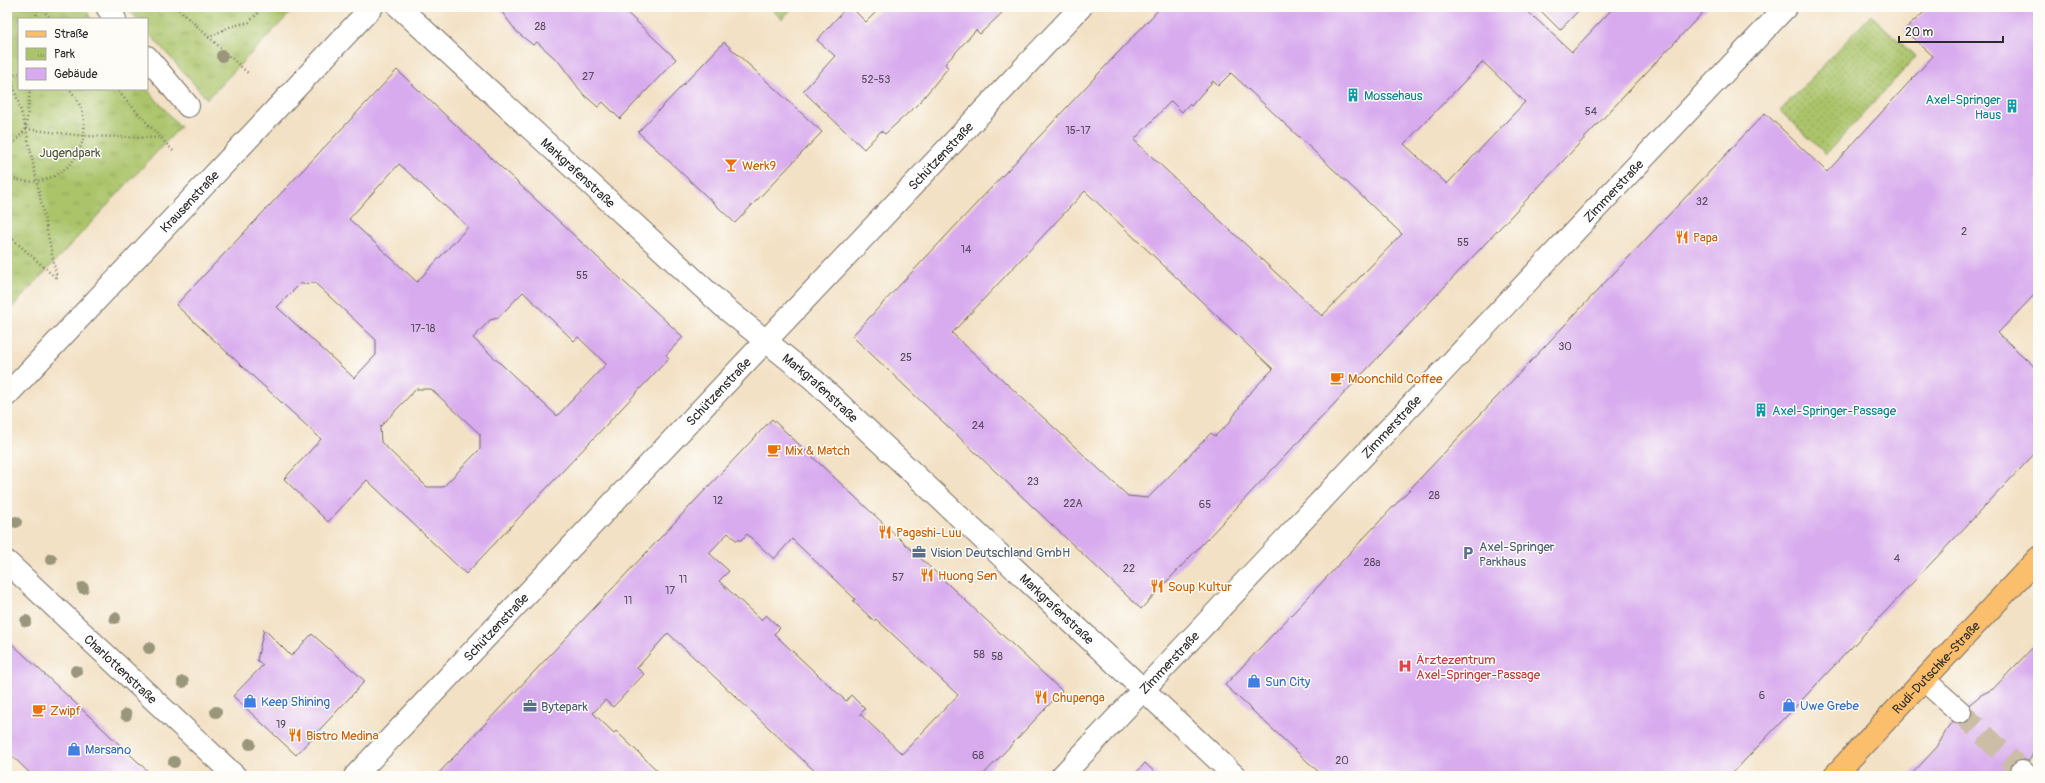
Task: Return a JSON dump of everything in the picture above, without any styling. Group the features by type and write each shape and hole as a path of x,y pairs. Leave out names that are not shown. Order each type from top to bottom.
{"main road":[{"name":"Rudi-Dutschke-Straße","path":"1834,776 2038,558"}],"street":[{"path":"107,7 114,18"},
{"name":"Krausenstraße","path":"7,395 372,7"},
{"name":"Markgrafenstraße","path":"399,7 706,290 765,341 813,379 1235,776"},
{"name":"Schützenstraße","path":"355,776 1081,7"},
{"name":"Zimmerstraße","path":"1062,776 1786,7"},
{"path":"148,58 188,106"},
{"name":"Charlottenstraße","path":"7,562 235,776"},
{"path":"1924,680 1960,712"}],"path":[{"path":"36,18 39,7"},
{"path":"39,7 50,18"},
{"path":"176,7 208,38 249,74"},
{"path":"208,38 229,27 249,22 264,7"},
{"path":"7,63 26,129 57,278 7,234"},
{"path":"7,77 18,73"},
{"path":"7,151 26,129 30,90"},
{"path":"7,177 22,182 38,181 52,177 65,170 74,159 85,136 83,112 76,96 70,90"},
{"path":"117,90 175,153"},
{"path":"26,129 85,136 161,138"}],"green space":[{"name":"Jugendpark","path":"7,7 85,7 90,18 18,18 18,90 148,90 180,127 7,313"},
{"path":"126,7 296,7 207,99 148,32 148,18 136,18"},
{"path":"769,7 794,7 782,19"},
{"path":"1871,15 1916,57 1826,154 1780,111"}],"building":[{"path":"498,7 621,7 676,59 620,119 603,102 598,107 583,94 559,62 537,42 533,45 517,32"},
{"path":"847,7 851,7 866,22 881,7 1008,7 980,34 976,30 945,64 948,68 919,103 885,134 881,131 864,149 803,91 835,56 817,40"},
{"path":"1161,7 1523,7 1572,52 1614,7 1708,7 1141,609 852,336","holes":["1483,62 1525,102 1447,184 1404,144","1231,73 1402,234 1322,316 1134,140 1171,101 1182,112 1189,104 1191,106 1213,81 1218,86","1085,191 1273,369 1247,396 1229,423 1215,436 1211,433 1148,498 1128,496 952,333"]},
{"path":"1537,7 1582,7 1560,30"},
{"name":"Axel-Springer-Passage","path":"1930,7 2038,7 2038,291 1998,333 2038,370 2038,450 1730,776 1323,776 1225,685 1765,113 1827,172 1933,56 1904,30"},
{"name":"Werk9","path":"724,42 822,132 735,223 638,132"},
{"path":"397,70 683,337 666,355 669,358 466,574 367,480 328,522 284,479 321,439 176,305","holes":["399,164 468,227 417,282 349,219","315,283 376,340 376,355 354,378 277,307 300,284","523,292 574,341 578,337 606,364 557,416 473,338 490,320 498,318","416,389 431,389 480,434 480,449 443,487 427,487 381,442 380,427"]},
{"path":"772,419 1062,691 982,776 820,776 668,633 637,668 644,674 613,707 605,700 593,713 614,733 616,731 663,776 436,776","holes":["728,533 736,540 741,540 747,534 774,559 792,539 855,599 853,601 874,621 876,619 958,695 902,754 860,714 865,709 851,695 846,701 774,634 780,628 766,615 761,620 719,581 729,571 709,553"]},
{"path":"264,629 291,656 312,634 365,681 296,755 233,696 263,665 257,660"},
{"path":"7,639 153,776 33,776 7,751"},
{"path":"2038,642 2038,743 2034,747 2032,756 2022,771 2017,776 1910,776 1937,747 1946,731 1960,712 1981,695 1993,689"},
{"path":"1145,763 1159,776 1133,776"}],"tunnel":[{"path":"1960,712 2022,771"}],"place":[{"name":"Mossehaus","path":"1353,95"},
{"name":"Axel-Springer Haus","path":"2012,106"},
{"name":"Werk9","path":"731,165"},
{"name":"Papa","path":"1682,237"},
{"name":"Moonchild Coffee","path":"1337,378"},
{"name":"Axel-Springer-Passage","path":"1761,410"},
{"name":"Mix & Match","path":"774,450"},
{"name":"Pagashi-Luu","path":"885,532"},
{"name":"Vision Deutschland GmbH","path":"919,552"},
{"name":"Axel-Springer Parkhaus","path":"1468,553"},
{"name":"Huong Sen","path":"927,575"},
{"name":"Soup Kultur","path":"1157,586"},
{"name":"Ärztezentrum Axel-Springer-Passage","path":"1405,666"},
{"name":"Sun City","path":"1254,681"},
{"name":"Chupenga","path":"1041,697"},
{"name":"Keep Shining","path":"250,701"},
{"name":"Uwe Grebe","path":"1789,705"},
{"name":"Bytepark","path":"530,706"},
{"name":"Zwipf","path":"39,710"},
{"name":"Bistro Medina","path":"295,735"},
{"name":"Marsano","path":"74,749"}]}
